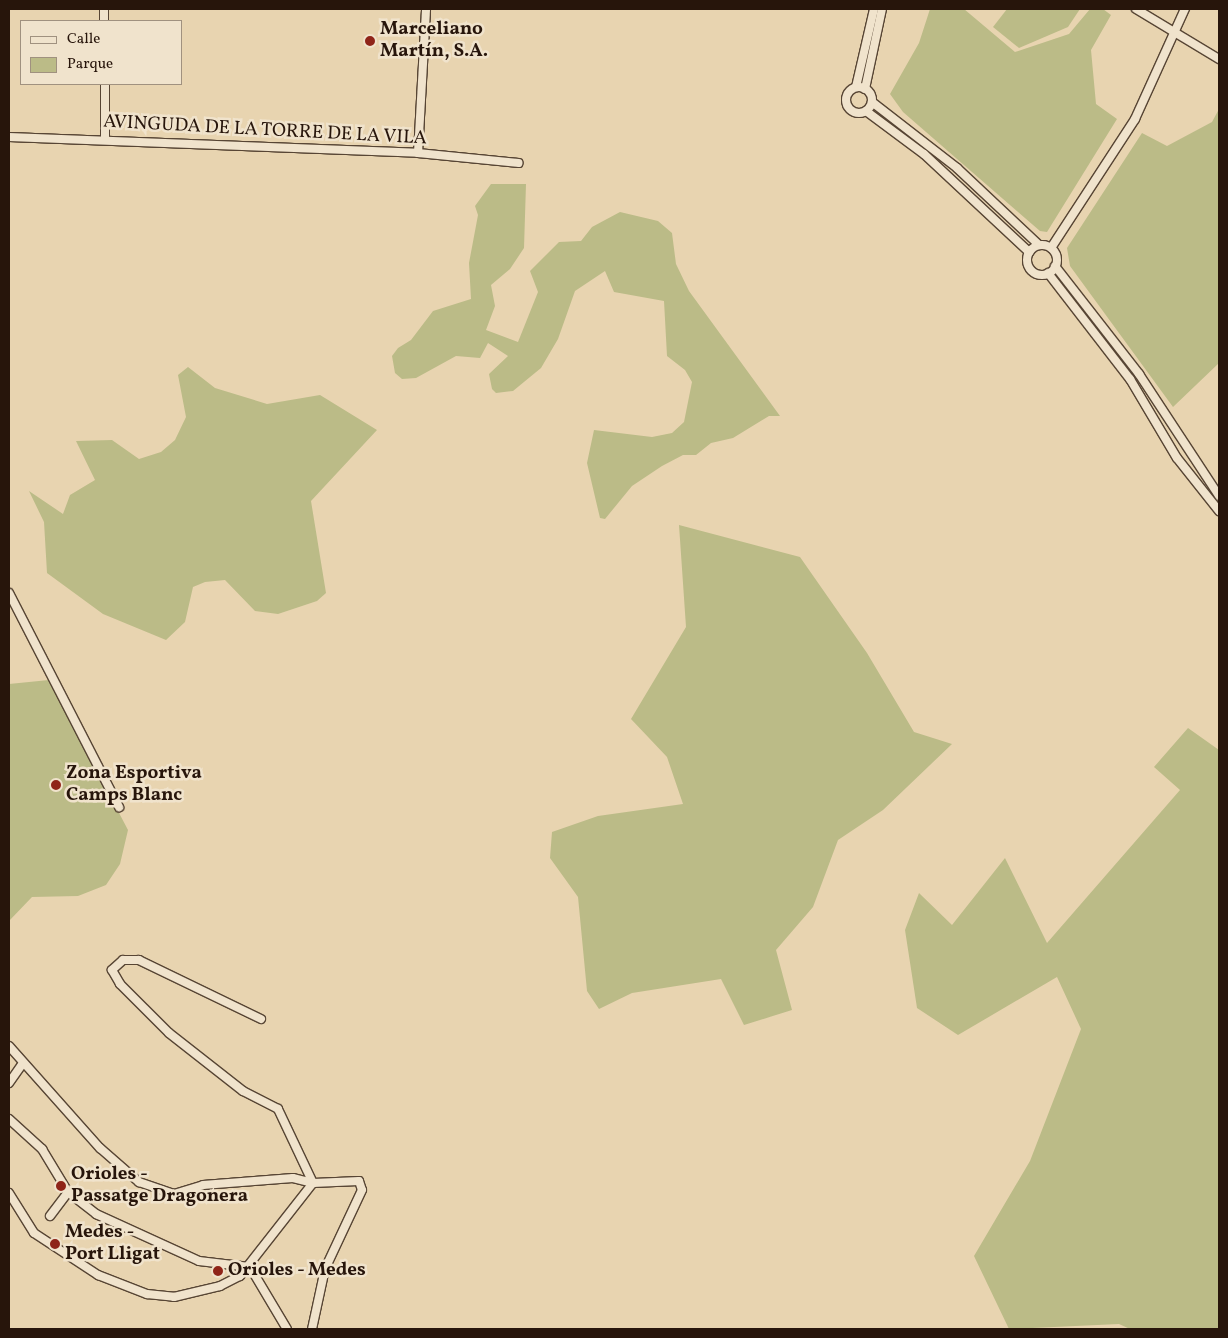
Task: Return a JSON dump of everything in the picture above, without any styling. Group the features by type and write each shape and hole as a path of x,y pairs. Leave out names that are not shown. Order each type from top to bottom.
{"street":[{"path":"418,153 426,9"},
{"path":"874,9 861,88 872,102 957,168 1039,245 1051,248"},
{"path":"861,88 882,9"},
{"path":"1136,9 1176,35 1219,59"},
{"path":"1185,9 1176,35 1121,142 1051,248 1055,266 1139,374 1219,496"},
{"path":"105,85 105,140"},
{"path":"861,88 847,94 847,105 855,112 866,110 872,102"},
{"path":"866,110 924,154 1029,252 1031,269 1048,273 1130,380 1177,458 1219,511"},
{"name":"AVINGUDA DE LA TORRE DE LA VILA","path":"9,137 418,153 519,163"},
{"path":"1029,252 1039,245"},
{"path":"1048,273 1055,266"},
{"path":"9,593 119,807"},
{"path":"261,1019 139,960 123,960 112,970 120,984 169,1033 243,1091 278,1109 313,1184"},
{"path":"9,1046 100,1148 139,1182 174,1194 203,1184 293,1178 313,1184 353,1180 362,1190 325,1270 312,1329"},
{"path":"9,1083 23,1063"},
{"path":"9,1119 42,1149 68,1192 104,1219 186,1256 219,1266 250,1267"},
{"path":"9,1193 37,1235 104,1278 147,1294 174,1297 205,1290 234,1280 250,1267 313,1184"},
{"path":"50,1216 68,1192"},
{"path":"250,1267 287,1329"}],"green space":[{"path":"930,9 964,9 1015,52 1069,34 1090,9 1103,9 1111,15 1091,50 1096,104 1117,119 1047,232 1040,231 903,112 890,94 919,43"},
{"path":"1007,9 1080,9 1068,27 1019,48 993,27"},
{"path":"1219,109 1219,363 1173,407 1070,266 1067,248 1142,133 1167,146 1212,122"},
{"path":"491,184 526,184 524,248 510,269 491,285 495,306 486,330 518,342 538,292 530,271 559,242 581,241 592,227 620,212 658,221 672,233 676,264 689,291 780,416 769,416 733,438 711,443 696,455 683,455 662,466 632,486 605,519 600,518 587,463 594,430 652,437 672,433 684,422 692,382 685,370 667,356 664,301 614,292 605,271 575,291 558,339 541,368 513,391 496,393 492,389 489,374 508,356 488,343 480,358 456,356 416,378 402,379 395,373 392,356 398,348 411,340 433,311 471,299 469,263 478,215 475,206"},
{"path":"188,367 215,388 267,404 320,395 377,430 311,501 326,593 317,601 278,614 255,611 225,580 205,582 193,587 185,622 166,640 103,614 47,573 44,522 29,491 63,514 70,495 95,480 76,441 112,440 139,459 161,452 175,440 186,417 178,375"},
{"path":"679,525 800,557 867,653 914,732 952,744 883,810 838,840 813,907 776,950 792,1010 744,1025 721,979 632,993 599,1009 587,991 578,897 550,858 552,832 598,816 683,804 667,757 631,719 686,627"},
{"name":"Zona Esportiva Camps Blanc","path":"49,680 128,830 120,864 106,885 78,896 32,897 9,921 9,684"},
{"path":"1188,728 1219,750 1219,1329 1130,1329 1119,1324 1009,1329 974,1256 1030,1161 1081,1029 1057,977 958,1035 917,1008 905,930 919,893 952,925 1005,858 1047,943 1180,790 1154,767"}],"place":[{"name":"Marceliano Martín, S.A.","path":"370,41"},
{"name":"Zona Esportiva Camps Blanc","path":"56,785"},
{"name":"Orioles - Passatge Dragonera","path":"61,1186"},
{"name":"Medes - Port Lligat","path":"55,1244"},
{"name":"Orioles - Medes","path":"218,1271"}]}
